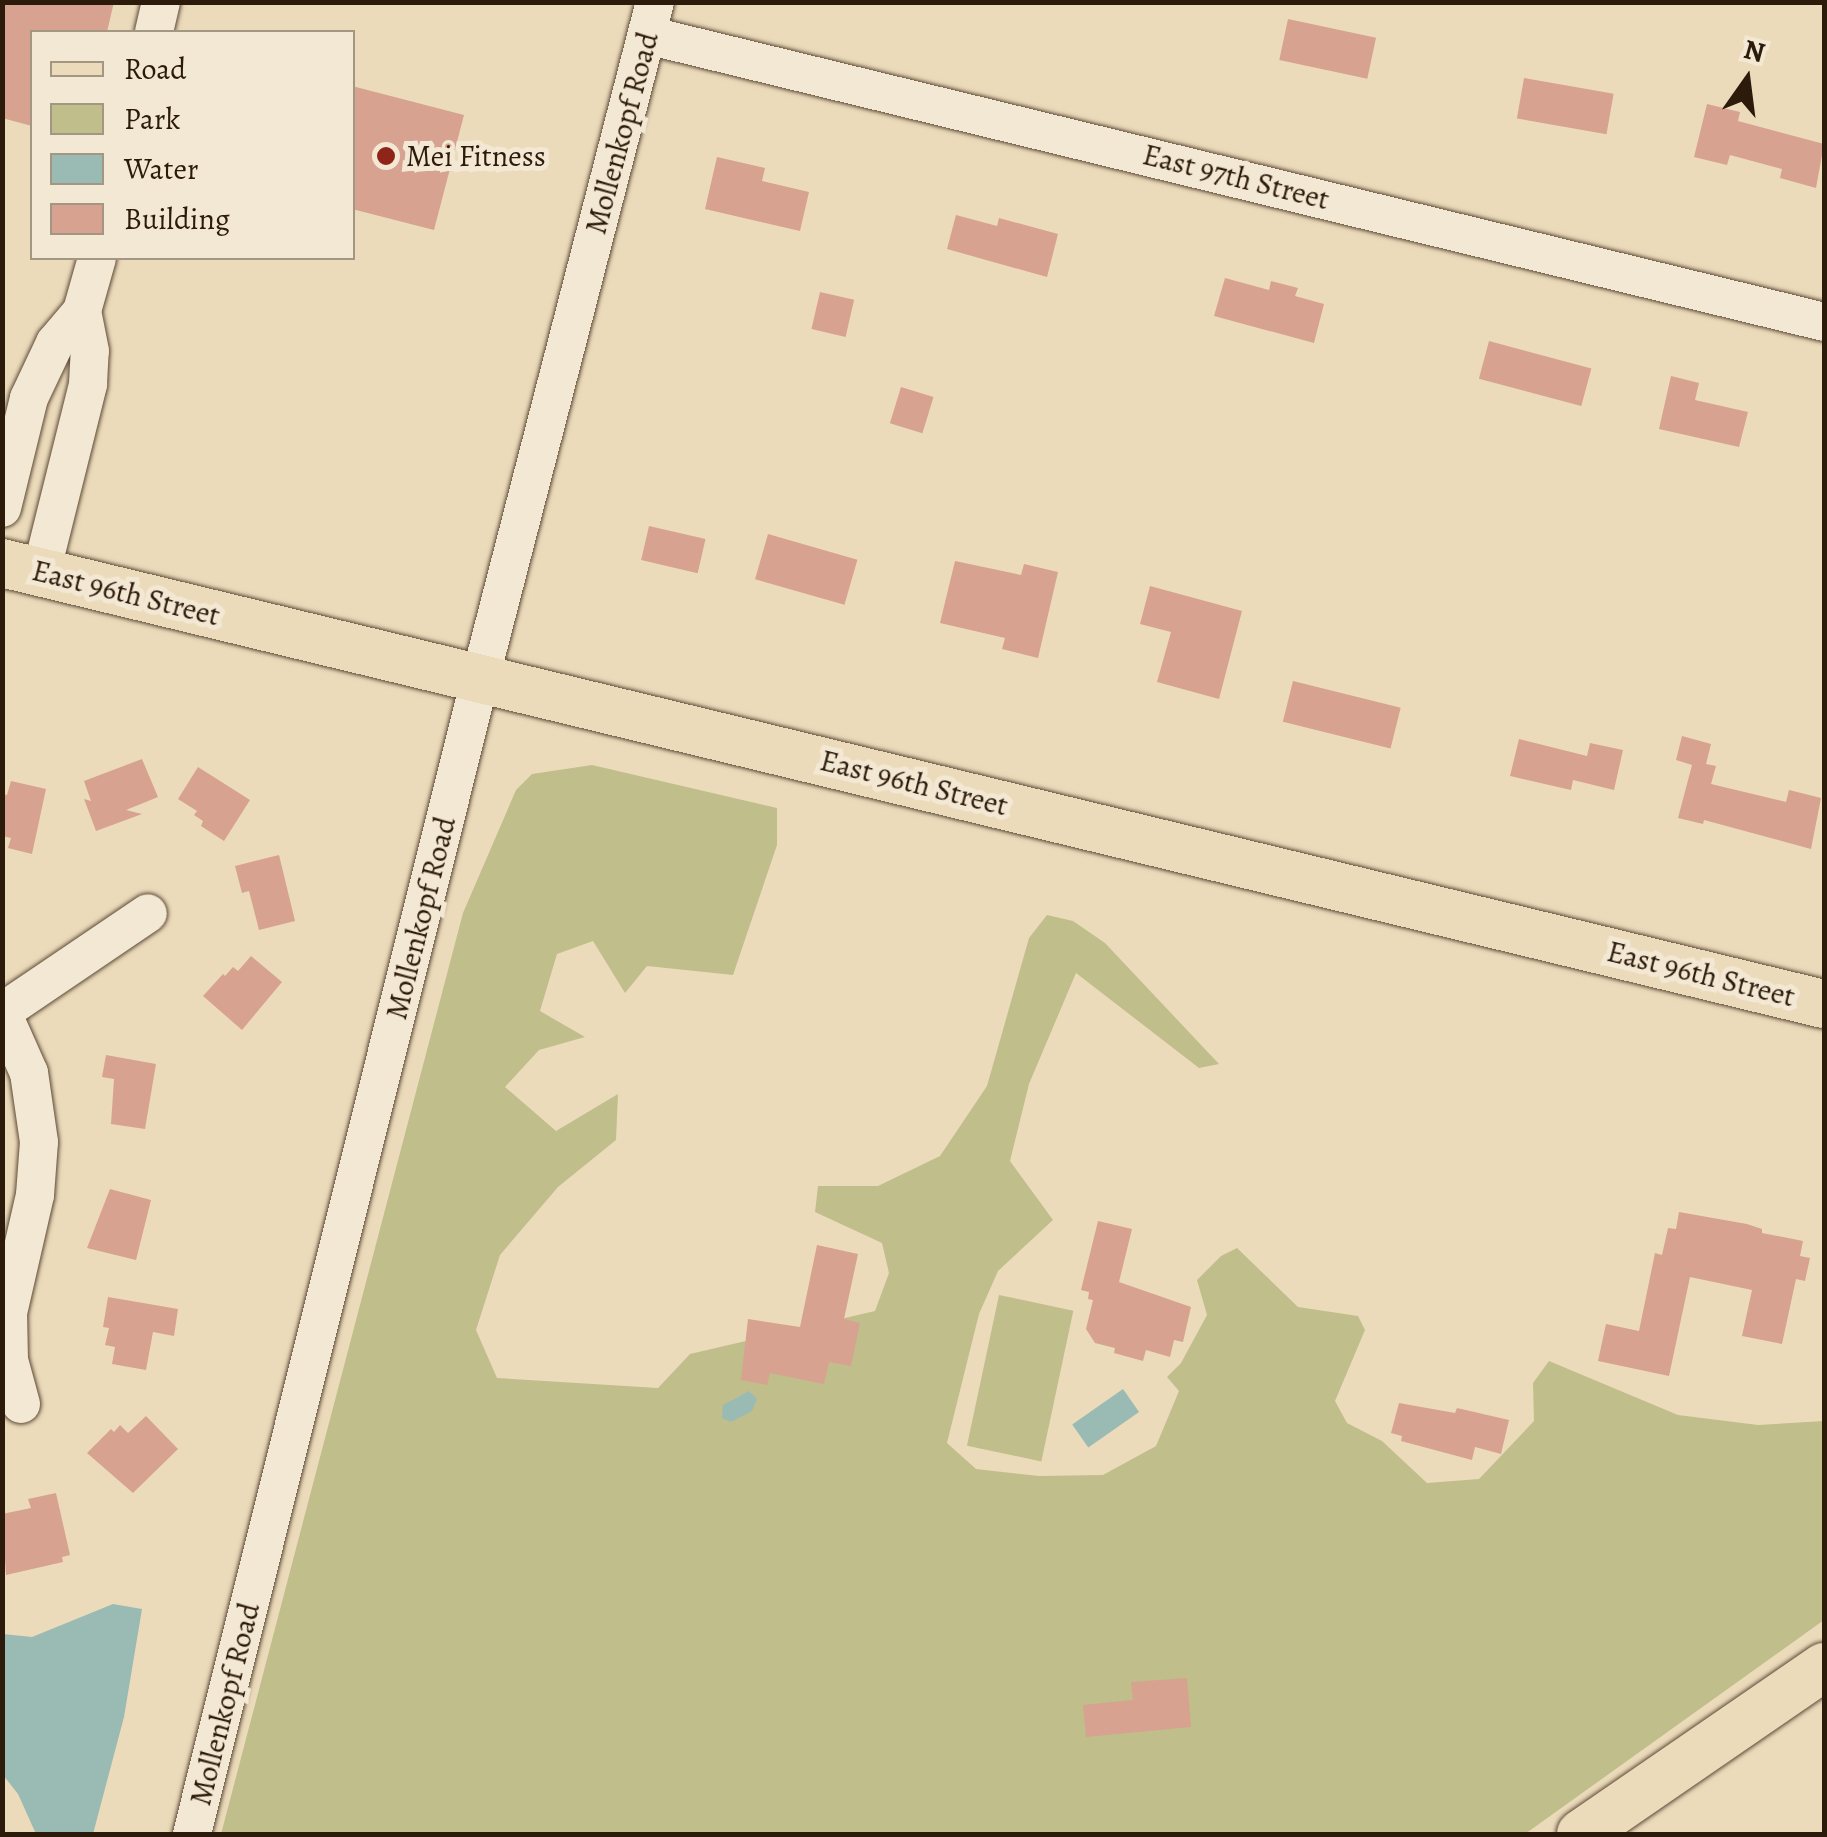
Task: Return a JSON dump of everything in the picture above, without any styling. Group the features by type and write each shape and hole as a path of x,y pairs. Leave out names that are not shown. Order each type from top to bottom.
{"main road":[{"name":"East 96th Street","path":"22,568 1824,1004"},
{"path":"1581,1834 1824,1667"}],"street":[{"path":"154,30 161,2"},
{"name":"East 97th Street","path":"651,19 1824,322"},
{"name":"Mollenkopf Road","path":"192,1834 480,679 651,19"},
{"path":"2,508 29,398 55,343 82,311 96,260"},
{"path":"22,568 88,384 90,351 82,311"},
{"path":"21,1404 9,1360 8,1313 35,1195 39,1142 29,1073 2,1012 148,914"}],"green space":[{"path":"592,765 777,808 777,845 733,975 647,966 625,993 593,941 557,954 540,1011 585,1037 539,1050 505,1087 556,1131 618,1094 616,1140 558,1187 500,1255 476,1330 497,1378 658,1388 690,1354 875,1311 889,1273 882,1243 815,1212 818,1186 878,1186 940,1156 987,1086 1029,938 1047,915 1073,921 1105,943 1219,1064 1199,1068 1076,973 1029,1084 1010,1161 1053,1220 998,1271 979,1314 947,1443 976,1469 1039,1476 1103,1475 1156,1446 1179,1391 1167,1377 1181,1363 1207,1315 1197,1280 1221,1256 1237,1248 1298,1307 1358,1316 1365,1330 1335,1401 1347,1423 1382,1441 1427,1483 1479,1479 1534,1421 1533,1383 1549,1361 1678,1415 1758,1425 1824,1421 1824,1620 1525,1834 221,1834 463,913 516,790 532,774"},
{"path":"999,1295 1073,1311 1041,1461 967,1446"}],"water":[{"path":"1123,1389 1139,1412 1088,1447 1072,1425"},
{"path":"749,1391 757,1399 752,1411 731,1422 722,1418 723,1405"},
{"path":"113,1604 142,1609 124,1717 93,1834 36,1834 18,1794 3,1775 3,1634 32,1637"}],"building":[{"path":"2,2 114,2 107,30 30,30 30,125 2,118"},
{"path":"1288,19 1376,38 1367,79 1279,60"},
{"path":"1524,78 1614,94 1606,134 1517,118"},
{"path":"355,87 464,115 434,230 355,210"},
{"path":"1707,104 1740,112 1738,121 1824,144 1816,188 1780,178 1782,169 1730,155 1727,165 1694,157"},
{"path":"717,157 765,168 762,181 809,192 800,231 705,209"},
{"path":"956,215 997,226 999,218 1058,234 1047,277 947,249"},
{"path":"1225,278 1269,290 1271,281 1298,288 1295,296 1324,304 1314,343 1214,316"},
{"path":"820,292 854,300 846,337 811,329"},
{"path":"1489,341 1591,368 1581,406 1479,379"},
{"path":"1671,376 1699,383 1695,400 1748,412 1739,447 1659,429"},
{"path":"901,387 934,397 922,433 890,423"},
{"path":"649,526 706,539 698,573 641,560"},
{"path":"768,534 857,560 844,605 755,579"},
{"path":"955,561 1021,575 1024,564 1058,572 1038,658 1002,649 1005,638 940,623"},
{"path":"1150,586 1242,611 1219,699 1157,682 1171,632 1140,624"},
{"path":"1293,681 1401,708 1391,749 1283,722"},
{"path":"1682,736 1711,744 1706,764 1716,766 1711,784 1786,802 1789,790 1821,798 1811,849 1704,820 1703,824 1678,818 1692,765 1676,760"},
{"path":"1519,739 1587,756 1590,743 1623,750 1614,790 1573,780 1571,790 1510,776"},
{"path":"142,759 158,797 126,810 142,814 96,831 84,799 91,801 84,781"},
{"path":"198,767 250,800 224,841 201,826 203,821 194,815 197,811 178,799"},
{"path":"11,781 46,789 32,854 8,848 11,838 2,836 2,794 7,795"},
{"path":"279,855 295,921 259,930 249,891 242,893 235,866"},
{"path":"251,956 282,982 242,1030 203,996 223,974 233,967 238,971"},
{"path":"106,1055 156,1064 145,1129 111,1124 114,1079 102,1077"},
{"path":"110,1189 151,1200 136,1260 87,1248"},
{"path":"1679,1212 1747,1224 1762,1229 1762,1233 1803,1241 1800,1256 1810,1258 1805,1281 1796,1279 1782,1344 1742,1336 1752,1290 1690,1277 1669,1376 1598,1361 1606,1324 1639,1331 1655,1253 1662,1255 1668,1228 1676,1229"},
{"path":"1098,1221 1132,1229 1119,1282 1191,1307 1183,1342 1174,1340 1170,1357 1146,1350 1143,1361 1114,1353 1115,1348 1095,1343 1086,1329 1093,1300 1088,1299 1089,1292 1081,1290"},
{"path":"817,1245 858,1254 844,1319 860,1323 851,1366 829,1362 824,1384 770,1373 767,1385 741,1380 748,1319 800,1327"},
{"path":"108,1297 178,1309 174,1336 153,1332 146,1370 112,1364 115,1347 105,1345 109,1328 103,1327"},
{"path":"1399,1403 1455,1413 1457,1408 1509,1420 1501,1454 1475,1447 1472,1460 1401,1441 1402,1436 1391,1433"},
{"path":"146,1416 178,1449 133,1493 87,1453 111,1429 114,1432 120,1425 128,1433"},
{"path":"56,1493 70,1555 62,1557 63,1562 6,1575 2,1514 31,1508 28,1499"},
{"path":"1187,1678 1191,1727 1086,1737 1083,1705 1133,1700 1131,1682"}],"place":[{"name":"Mei Fitness","path":"386,156"}]}
